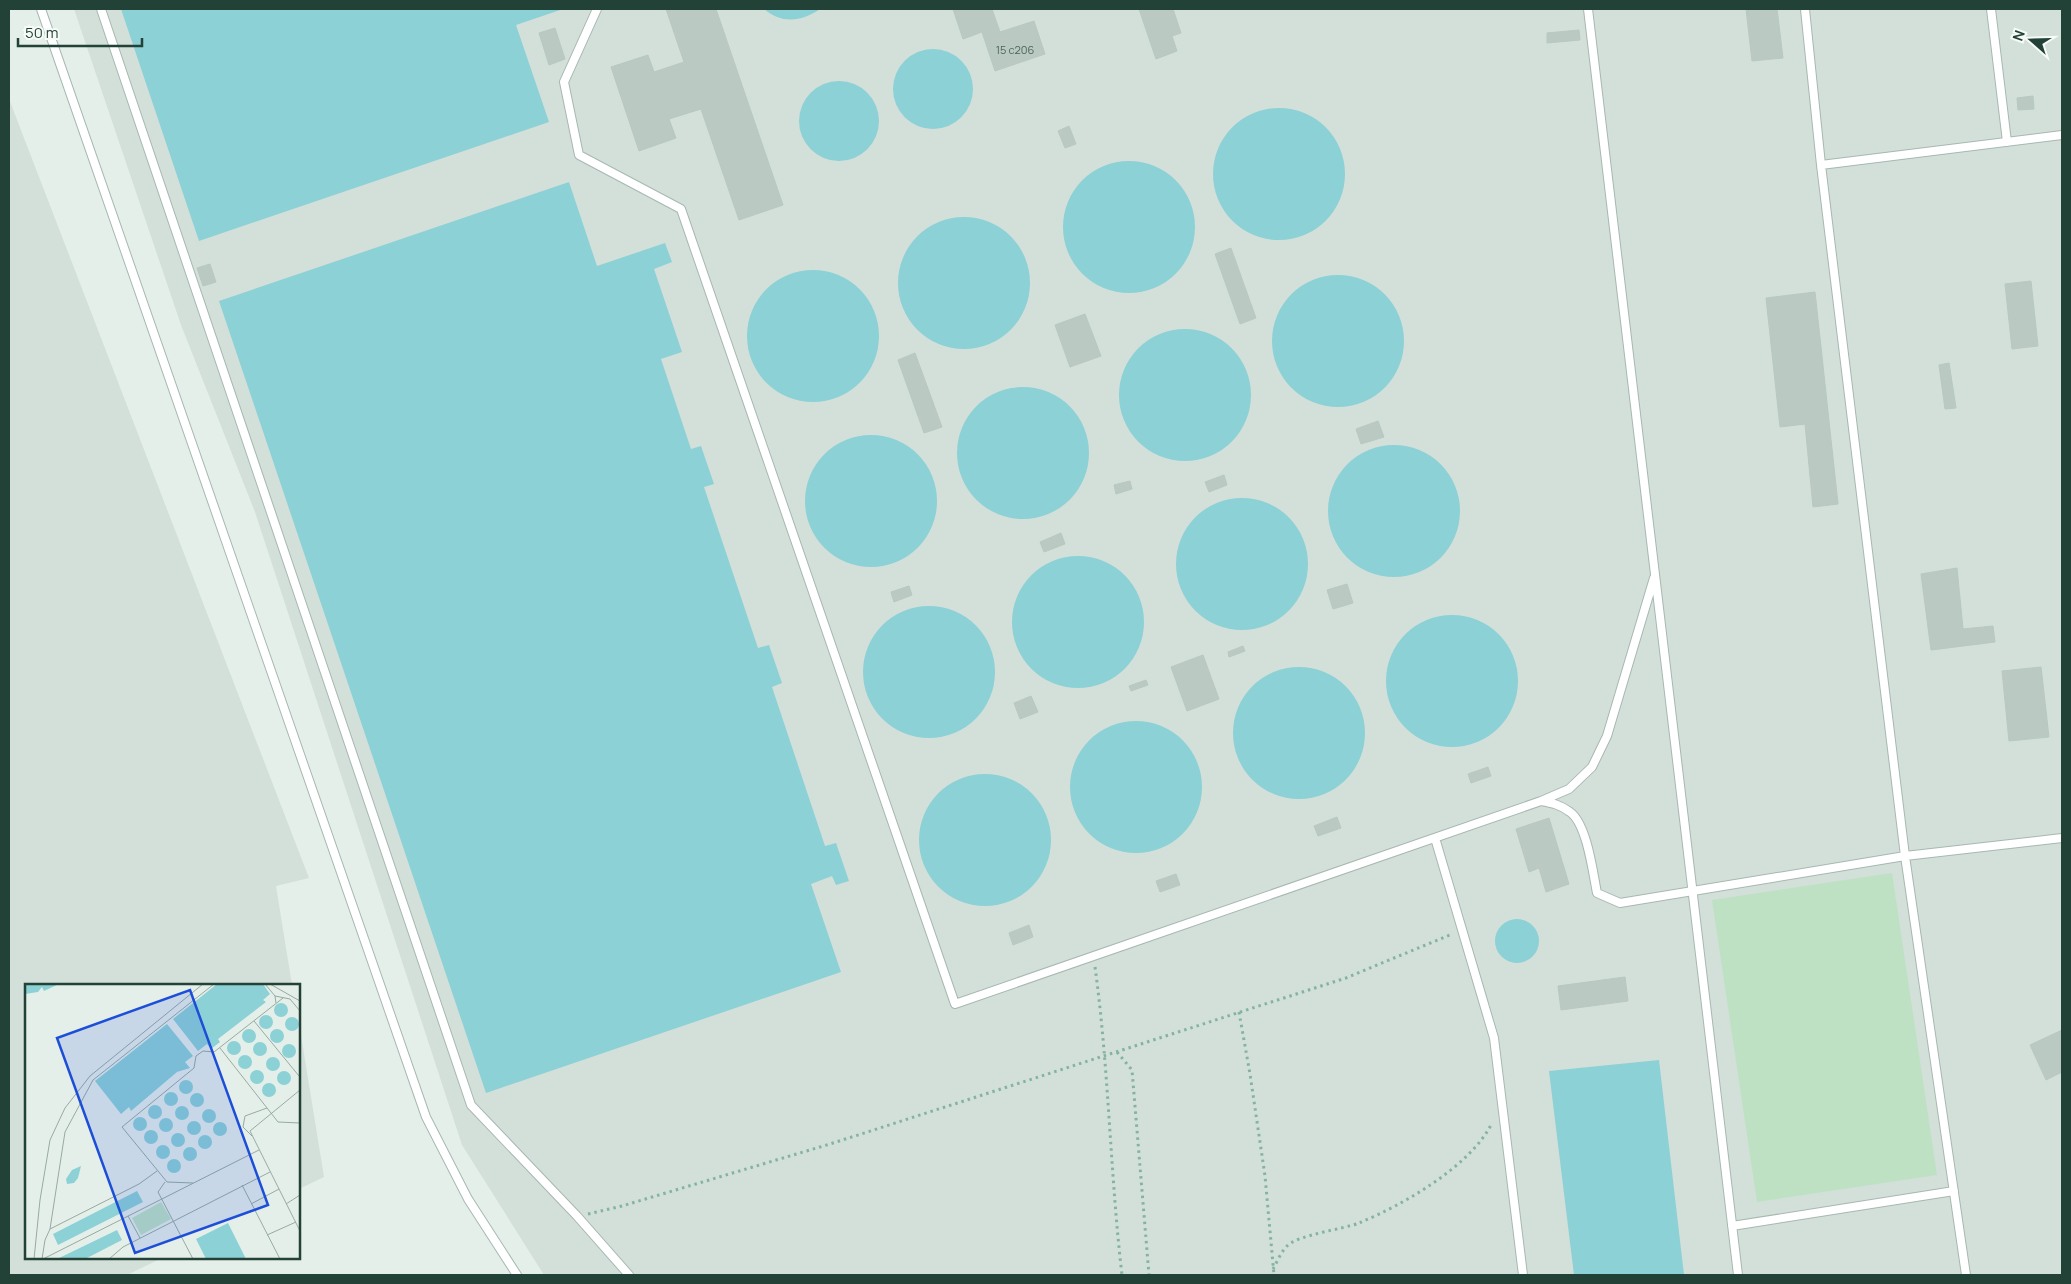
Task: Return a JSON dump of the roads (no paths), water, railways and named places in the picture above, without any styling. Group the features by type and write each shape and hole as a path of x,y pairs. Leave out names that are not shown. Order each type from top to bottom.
{"lane":[{"path":"41,9 426,1117 468,1199 517,1275"},
{"path":"101,9 472,1104 577,1216 629,1275"},
{"path":"597,9 564,82 579,154 681,209 955,1004 1541,801 1569,789 1592,767 1606,736 1654,578"},
{"path":"1588,9 1691,892 1738,1275"},
{"path":"1805,9 1821,165 1905,856 1966,1275"},
{"path":"1991,9 2007,142"},
{"path":"1821,165 2062,135"},
{"path":"1541,801 1558,804 1572,813 1585,837 1597,893 1620,903 1905,856 2062,838"},
{"path":"1435,838 1494,1038 1523,1275"},
{"path":"1732,1226 1954,1191"}],"water":[{"path":"121,9 563,9 516,25 549,122 199,241"},
{"path":"764,9 820,9 806,17 792,20 778,17"},
{"path":"933,49 948,52 961,61 970,74 973,89 970,104 961,117 948,126 933,129 918,126 905,117 896,104 893,89 896,74 905,61 918,52"},
{"path":"839,81 854,84 867,93 876,106 879,121 876,136 867,149 854,158 839,161 824,158 811,149 802,136 799,121 802,106 811,93 824,84"},
{"path":"1279,108 1304,113 1315,119 1325,128 1334,138 1340,149 1345,174 1340,199 1334,210 1325,220 1315,229 1304,235 1279,240 1254,235 1243,229 1233,220 1224,210 1218,199 1213,174 1218,149 1224,138 1233,128 1243,119 1254,113"},
{"path":"1129,161 1154,166 1165,172 1175,181 1184,191 1190,202 1195,227 1190,252 1184,263 1175,273 1165,282 1154,288 1129,293 1104,288 1093,282 1083,273 1074,263 1068,252 1063,227 1068,202 1074,191 1083,181 1093,172 1104,166"},
{"path":"569,182 597,266 665,243 672,262 654,269 682,352 661,359 691,449 701,446 714,484 704,487 758,648 769,645 782,683 772,687 825,846 836,843 849,881 836,885 832,876 811,884 841,972 486,1093 219,301"},
{"path":"964,217 989,222 1001,228 1019,246 1025,258 1030,283 1025,308 1019,320 1001,338 989,344 964,349 939,344 927,338 909,320 903,308 898,283 903,258 909,246 927,228 939,222"},
{"path":"813,270 838,275 849,281 859,290 868,300 874,311 879,336 874,361 868,372 859,382 849,391 838,397 813,402 788,397 777,391 767,382 758,372 752,361 747,336 752,311 758,300 767,290 777,281 788,275"},
{"path":"1338,275 1363,280 1374,286 1384,295 1393,305 1399,316 1404,341 1399,366 1393,377 1384,387 1374,396 1363,402 1338,407 1313,402 1302,396 1292,387 1283,377 1277,366 1272,341 1277,316 1283,305 1292,295 1302,286 1313,280"},
{"path":"1185,329 1210,334 1221,340 1231,349 1240,359 1246,370 1251,395 1246,420 1240,431 1231,441 1221,450 1210,456 1185,461 1160,456 1149,450 1139,441 1130,431 1124,420 1119,395 1124,370 1130,359 1139,349 1149,340 1160,334"},
{"path":"1023,387 1048,392 1060,398 1078,416 1084,428 1089,453 1084,478 1078,490 1060,508 1048,514 1023,519 998,514 986,508 968,490 962,478 957,453 962,428 968,416 986,398 998,392"},
{"path":"871,435 896,440 907,446 917,455 926,465 932,476 937,501 932,526 926,537 917,547 907,556 896,562 871,567 846,562 835,556 825,547 816,537 810,526 805,501 810,476 816,465 825,455 835,446 846,440"},
{"path":"1394,445 1419,450 1430,456 1440,465 1449,475 1455,486 1460,511 1455,536 1449,547 1440,557 1430,566 1419,572 1394,577 1369,572 1358,566 1348,557 1339,547 1333,536 1328,511 1333,486 1339,475 1348,465 1358,456 1369,450"},
{"path":"1242,498 1267,503 1278,509 1288,518 1297,528 1303,539 1308,564 1303,589 1297,600 1288,610 1278,619 1267,625 1242,630 1217,625 1206,619 1196,610 1187,600 1181,589 1176,564 1181,539 1187,528 1196,518 1206,509 1217,503"},
{"path":"1078,556 1103,561 1114,567 1124,576 1133,586 1139,597 1144,622 1139,647 1133,658 1124,668 1114,677 1103,683 1078,688 1053,683 1042,677 1032,668 1023,658 1017,647 1012,622 1017,597 1023,586 1032,576 1042,567 1053,561"},
{"path":"929,606 954,611 965,617 975,626 984,636 990,647 995,672 990,697 984,708 975,718 965,727 954,733 929,738 904,733 893,727 883,718 874,708 868,697 863,672 868,647 874,636 883,626 893,617 904,611"},
{"path":"1452,615 1477,620 1488,626 1498,635 1507,645 1513,656 1518,681 1513,706 1507,717 1498,727 1488,736 1477,742 1452,747 1427,742 1416,736 1406,727 1397,717 1391,706 1386,681 1391,656 1397,645 1406,635 1416,626 1427,620"},
{"path":"1299,667 1324,672 1335,678 1345,687 1354,697 1360,708 1365,733 1360,758 1354,769 1345,779 1335,788 1324,794 1299,799 1274,794 1263,788 1253,779 1244,769 1238,758 1233,733 1238,708 1244,697 1253,687 1263,678 1274,672"},
{"path":"1136,721 1161,726 1172,732 1182,741 1191,751 1197,762 1202,787 1197,812 1191,823 1182,833 1172,842 1161,848 1136,853 1111,848 1100,842 1090,833 1081,823 1075,812 1070,787 1075,762 1081,751 1090,741 1100,732 1111,726"},
{"path":"985,774 1010,779 1021,785 1031,794 1040,804 1046,815 1051,840 1046,865 1040,876 1031,886 1021,895 1010,901 985,906 960,901 949,895 939,886 930,876 924,865 919,840 924,815 930,804 939,794 949,785 960,779"},
{"path":"1513,919 1521,919 1533,925 1539,941 1533,957 1521,963 1513,963 1501,957 1495,945 1495,937 1501,925"},
{"path":"1659,1060 1684,1275 1574,1275 1549,1071"}]}
